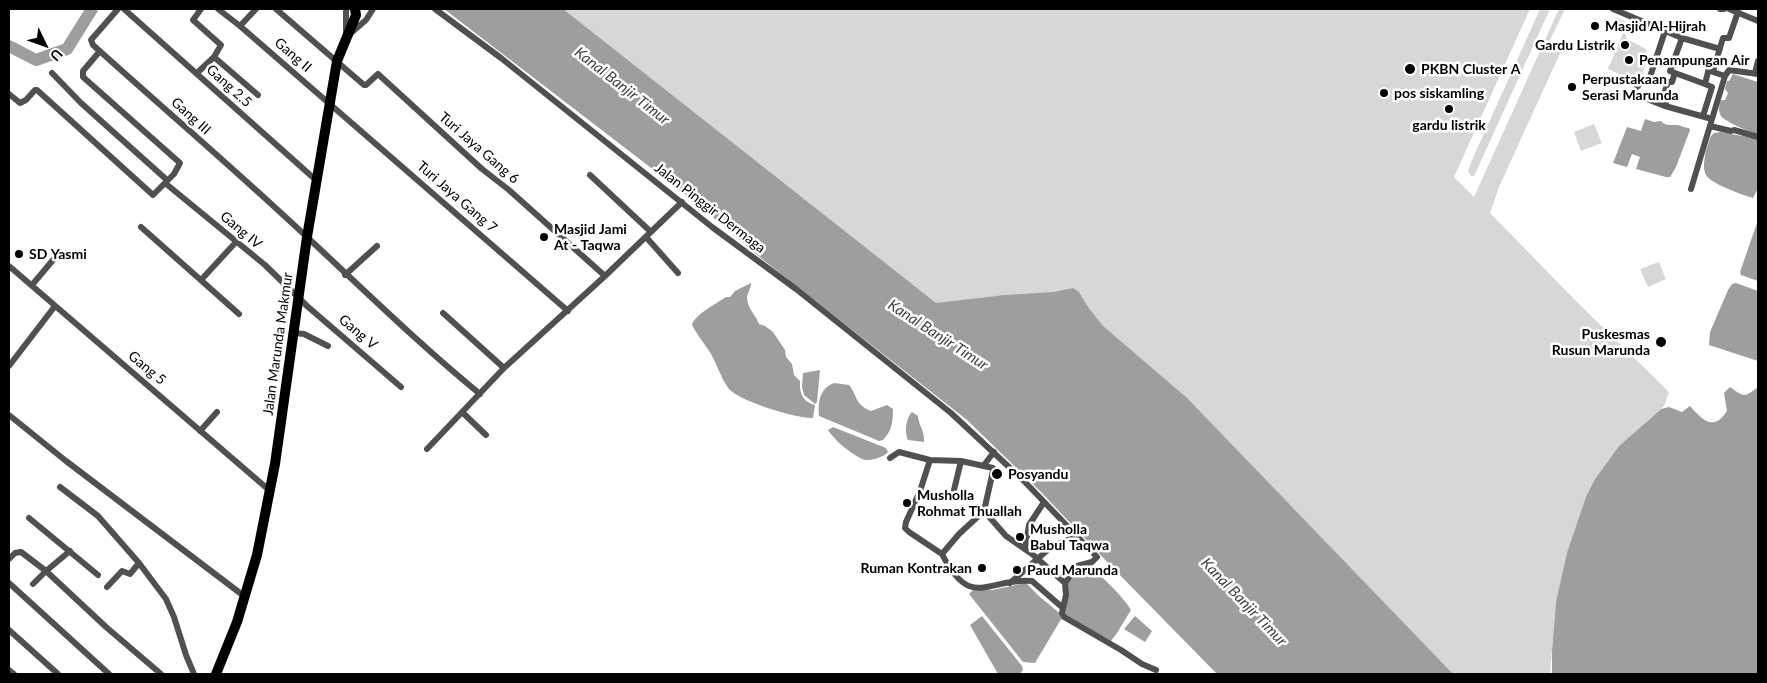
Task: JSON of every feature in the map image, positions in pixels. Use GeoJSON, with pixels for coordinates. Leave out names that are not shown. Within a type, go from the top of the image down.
{"type":"FeatureCollection","features":[{"type":"Feature","properties":{"kind":"main road","name":"Jalan Marunda Makmur"},"geometry":{"type":"LineString","coordinates":[[216,674],[237,622],[257,555],[288,382],[307,237],[337,61],[358,11]]}},
{"type":"Feature","properties":{"kind":"street"},"geometry":{"type":"LineString","coordinates":[[9,94],[20,103],[37,90],[151,196],[180,165],[179,162],[83,77],[83,71],[100,51],[90,41],[118,9]]}},
{"type":"Feature","properties":{"kind":"street","name":"Gang 2.5"},"geometry":{"type":"LineString","coordinates":[[124,9],[318,181]]}},
{"type":"Feature","properties":{"kind":"street"},"geometry":{"type":"LineString","coordinates":[[196,73],[214,56],[221,45],[193,20],[201,9]]}},
{"type":"Feature","properties":{"kind":"street","name":"Gang II"},"geometry":{"type":"LineString","coordinates":[[218,9],[330,103]]}},
{"type":"Feature","properties":{"kind":"street"},"geometry":{"type":"LineString","coordinates":[[240,26],[256,9]]}},
{"type":"Feature","properties":{"kind":"street"},"geometry":{"type":"LineString","coordinates":[[276,9],[337,61]]}},
{"type":"Feature","properties":{"kind":"street"},"geometry":{"type":"LineString","coordinates":[[346,9],[346,37]]}},
{"type":"Feature","properties":{"kind":"street"},"geometry":{"type":"LineString","coordinates":[[346,37],[366,20],[373,9]]}},
{"type":"Feature","properties":{"kind":"street","name":"Jalan Pinggir Dermaga"},"geometry":{"type":"LineString","coordinates":[[435,9],[501,58],[712,227],[803,294],[994,452],[1097,558],[1092,562],[1078,566],[1065,582]]}},
{"type":"Feature","properties":{"kind":"street"},"geometry":{"type":"LineString","coordinates":[[1614,9],[1682,38],[1720,48]]}},
{"type":"Feature","properties":{"kind":"street"},"geometry":{"type":"LineString","coordinates":[[1729,9],[1758,21]]}},
{"type":"Feature","properties":{"kind":"street"},"geometry":{"type":"LineString","coordinates":[[1725,76],[1713,72],[1723,38],[1729,38],[1738,12]]}},
{"type":"Feature","properties":{"kind":"street"},"geometry":{"type":"LineString","coordinates":[[1637,87],[1642,82],[1649,80],[1665,31]]}},
{"type":"Feature","properties":{"kind":"street"},"geometry":{"type":"LineString","coordinates":[[1682,38],[1670,71],[1712,87],[1703,116]]}},
{"type":"Feature","properties":{"kind":"street","name":"Gang III"},"geometry":{"type":"LineString","coordinates":[[100,51],[307,237],[345,275],[373,298],[437,359],[480,394]]}},
{"type":"Feature","properties":{"kind":"street"},"geometry":{"type":"LineString","coordinates":[[214,56],[258,94]]}},
{"type":"Feature","properties":{"kind":"street","name":"Turi Jaya Gang 6"},"geometry":{"type":"LineString","coordinates":[[337,61],[365,86],[378,74],[482,169],[510,190],[605,276]]}},
{"type":"Feature","properties":{"kind":"street"},"geometry":{"type":"LineString","coordinates":[[1691,189],[1725,76],[1729,70],[1756,73],[1758,61]]}},
{"type":"Feature","properties":{"kind":"street"},"geometry":{"type":"LineString","coordinates":[[1705,84],[1710,68],[1714,68]]}},
{"type":"Feature","properties":{"kind":"street","name":"Gang IV"},"geometry":{"type":"LineString","coordinates":[[52,73],[81,103],[166,182],[265,266],[298,298]]}},
{"type":"Feature","properties":{"kind":"street"},"geometry":{"type":"LineString","coordinates":[[1665,106],[1669,92],[1665,91],[1668,82],[1672,83],[1675,73]]}},
{"type":"Feature","properties":{"kind":"street"},"geometry":{"type":"LineString","coordinates":[[1634,94],[1665,106],[1712,118]]}},
{"type":"Feature","properties":{"kind":"street","name":"Turi Jaya Gang 7"},"geometry":{"type":"LineString","coordinates":[[330,103],[568,311]]}},
{"type":"Feature","properties":{"kind":"street"},"geometry":{"type":"LineString","coordinates":[[1710,126],[1758,137]]}},
{"type":"Feature","properties":{"kind":"street"},"geometry":{"type":"LineString","coordinates":[[590,175],[649,235],[678,274]]}},
{"type":"Feature","properties":{"kind":"street"},"geometry":{"type":"LineString","coordinates":[[427,449],[504,368],[568,311],[682,202]]}},
{"type":"Feature","properties":{"kind":"street"},"geometry":{"type":"LineString","coordinates":[[141,227],[239,314]]}},
{"type":"Feature","properties":{"kind":"street"},"geometry":{"type":"LineString","coordinates":[[202,280],[236,242]]}},
{"type":"Feature","properties":{"kind":"street"},"geometry":{"type":"LineString","coordinates":[[345,275],[377,246]]}},
{"type":"Feature","properties":{"kind":"street"},"geometry":{"type":"LineString","coordinates":[[32,285],[53,260]]}},
{"type":"Feature","properties":{"kind":"street","name":"Gang 5"},"geometry":{"type":"LineString","coordinates":[[9,266],[269,490]]}},
{"type":"Feature","properties":{"kind":"street","name":"Gang V"},"geometry":{"type":"LineString","coordinates":[[298,298],[401,387]]}},
{"type":"Feature","properties":{"kind":"street"},"geometry":{"type":"LineString","coordinates":[[9,366],[55,306]]}},
{"type":"Feature","properties":{"kind":"street"},"geometry":{"type":"LineString","coordinates":[[442,313],[504,368]]}},
{"type":"Feature","properties":{"kind":"street"},"geometry":{"type":"LineString","coordinates":[[294,333],[304,334],[328,346]]}},
{"type":"Feature","properties":{"kind":"street"},"geometry":{"type":"LineString","coordinates":[[200,431],[217,412]]}},
{"type":"Feature","properties":{"kind":"street"},"geometry":{"type":"LineString","coordinates":[[462,412],[486,435]]}},
{"type":"Feature","properties":{"kind":"street"},"geometry":{"type":"LineString","coordinates":[[9,415],[72,466],[244,596]]}},
{"type":"Feature","properties":{"kind":"street"},"geometry":{"type":"LineString","coordinates":[[890,458],[899,452],[930,460],[961,461],[992,467],[993,472],[984,511],[959,534],[942,554]]}},
{"type":"Feature","properties":{"kind":"street"},"geometry":{"type":"LineString","coordinates":[[984,465],[994,452]]}},
{"type":"Feature","properties":{"kind":"street"},"geometry":{"type":"LineString","coordinates":[[930,460],[905,528],[942,554],[953,574],[967,586],[985,588],[1032,581],[1063,608]]}},
{"type":"Feature","properties":{"kind":"street"},"geometry":{"type":"LineString","coordinates":[[954,490],[961,461]]}},
{"type":"Feature","properties":{"kind":"street"},"geometry":{"type":"LineString","coordinates":[[60,487],[98,516],[139,563],[166,599],[194,674]]}},
{"type":"Feature","properties":{"kind":"street"},"geometry":{"type":"LineString","coordinates":[[1025,549],[1029,525],[1044,502]]}},
{"type":"Feature","properties":{"kind":"street"},"geometry":{"type":"LineString","coordinates":[[984,511],[1006,536],[1037,558],[1065,582],[1066,594],[1062,613],[1064,618],[1142,664],[1156,670]]}},
{"type":"Feature","properties":{"kind":"street"},"geometry":{"type":"LineString","coordinates":[[29,518],[98,575]]}},
{"type":"Feature","properties":{"kind":"street"},"geometry":{"type":"LineString","coordinates":[[1010,583],[1053,545],[1076,536]]}},
{"type":"Feature","properties":{"kind":"street"},"geometry":{"type":"LineString","coordinates":[[33,584],[70,551]]}},
{"type":"Feature","properties":{"kind":"street"},"geometry":{"type":"LineString","coordinates":[[9,559],[14,553],[21,552],[71,593],[106,627],[161,674]]}},
{"type":"Feature","properties":{"kind":"street"},"geometry":{"type":"LineString","coordinates":[[107,587],[122,571],[130,574],[139,563]]}},
{"type":"Feature","properties":{"kind":"street"},"geometry":{"type":"LineString","coordinates":[[9,583],[109,674]]}},
{"type":"Feature","properties":{"kind":"street"},"geometry":{"type":"LineString","coordinates":[[9,630],[58,674]]}},
{"type":"Feature","properties":{"kind":"street"},"geometry":{"type":"LineString","coordinates":[[9,670],[14,674]]}},
{"type":"Feature","properties":{"kind":"shaded area"},"geometry":{"type":"Polygon","coordinates":[[[557,9],[1530,9],[1454,177],[1474,197],[1559,9],[1565,9],[1549,42],[1562,49],[1499,187],[1490,213],[1669,392],[1664,406],[1619,446],[1595,479],[1556,602],[1550,674],[1446,674],[937,309],[557,9]]]}},
{"type":"Feature","properties":{"kind":"shaded area"},"geometry":{"type":"Polygon","coordinates":[[[1540,9],[1550,9],[1476,172],[1474,176],[1471,176],[1468,171],[1472,160],[1540,9]]]}},
{"type":"Feature","properties":{"kind":"shaded area"},"geometry":{"type":"Polygon","coordinates":[[[1616,17],[1630,24],[1625,34],[1627,39],[1646,49],[1648,58],[1639,83],[1608,69],[1623,31],[1616,17]]]}},
{"type":"Feature","properties":{"kind":"shaded area"},"geometry":{"type":"Polygon","coordinates":[[[1594,124],[1602,143],[1581,151],[1574,132],[1594,124]]]}},
{"type":"Feature","properties":{"kind":"shaded area"},"geometry":{"type":"Polygon","coordinates":[[[1659,262],[1666,279],[1648,287],[1640,269],[1659,262]]]}},
{"type":"Feature","properties":{"kind":"water","name":"Kanal Banjir Timur"},"geometry":{"type":"Polygon","coordinates":[[[444,9],[563,9],[936,303],[1005,295],[1054,292],[1073,288],[1079,292],[1103,326],[1187,398],[1453,674],[1217,674],[1040,491],[967,420],[762,259],[689,197],[444,9]]]}},
{"type":"Feature","properties":{"kind":"water"},"geometry":{"type":"Polygon","coordinates":[[[1733,74],[1758,82],[1758,135],[1727,121],[1720,114],[1721,100],[1725,100],[1728,93],[1725,89],[1727,81],[1729,81],[1733,74]]]}},
{"type":"Feature","properties":{"kind":"water"},"geometry":{"type":"Polygon","coordinates":[[[1645,119],[1654,122],[1661,121],[1668,125],[1679,125],[1690,130],[1676,167],[1670,177],[1636,169],[1640,157],[1632,154],[1627,167],[1613,163],[1627,127],[1641,131],[1645,119]]]}},
{"type":"Feature","properties":{"kind":"water"},"geometry":{"type":"Polygon","coordinates":[[[1721,132],[1758,139],[1758,188],[1753,198],[1720,185],[1706,175],[1704,161],[1709,140],[1714,133],[1721,132]]]}},
{"type":"Feature","properties":{"kind":"water"},"geometry":{"type":"Polygon","coordinates":[[[1758,220],[1758,281],[1741,275],[1740,272],[1758,220]]]}},
{"type":"Feature","properties":{"kind":"water"},"geometry":{"type":"Polygon","coordinates":[[[751,283],[747,296],[748,305],[759,324],[773,332],[785,350],[786,357],[792,364],[794,375],[800,381],[800,389],[803,396],[807,402],[815,405],[813,418],[795,416],[756,404],[735,394],[726,385],[711,354],[692,325],[697,317],[706,310],[751,283]]]}},
{"type":"Feature","properties":{"kind":"water"},"geometry":{"type":"Polygon","coordinates":[[[1736,283],[1758,291],[1758,361],[1709,345],[1710,332],[1728,290],[1732,284],[1736,283]]]}},
{"type":"Feature","properties":{"kind":"water"},"geometry":{"type":"Polygon","coordinates":[[[820,370],[817,402],[815,404],[804,395],[802,387],[803,373],[820,370]]]}},
{"type":"Feature","properties":{"kind":"water"},"geometry":{"type":"Polygon","coordinates":[[[834,383],[849,385],[859,403],[871,411],[887,405],[893,409],[891,426],[883,440],[879,441],[819,416],[820,396],[825,389],[834,383]]]}},
{"type":"Feature","properties":{"kind":"water"},"geometry":{"type":"Polygon","coordinates":[[[1730,387],[1744,395],[1758,387],[1758,674],[1552,674],[1556,602],[1567,553],[1586,497],[1595,479],[1619,446],[1661,409],[1669,407],[1682,412],[1690,406],[1708,422],[1717,421],[1727,411],[1724,393],[1730,387]]]}},
{"type":"Feature","properties":{"kind":"water"},"geometry":{"type":"Polygon","coordinates":[[[912,412],[918,416],[924,435],[924,442],[908,440],[906,425],[912,412]]]}},
{"type":"Feature","properties":{"kind":"water"},"geometry":{"type":"Polygon","coordinates":[[[833,427],[886,448],[888,452],[876,458],[862,459],[835,438],[828,430],[833,427]]]}},
{"type":"Feature","properties":{"kind":"water"},"geometry":{"type":"Polygon","coordinates":[[[1085,566],[1096,572],[1110,585],[1131,610],[1111,641],[1065,617],[1067,584],[1078,567],[1085,566]]]}},
{"type":"Feature","properties":{"kind":"water"},"geometry":{"type":"Polygon","coordinates":[[[1026,583],[1063,616],[1035,663],[1023,662],[969,594],[973,590],[992,590],[1026,583]]]}},
{"type":"Feature","properties":{"kind":"water"},"geometry":{"type":"Polygon","coordinates":[[[982,616],[1022,666],[1023,670],[1020,674],[998,674],[970,625],[982,616]]]}},
{"type":"Feature","properties":{"kind":"water"},"geometry":{"type":"Polygon","coordinates":[[[1135,616],[1152,631],[1145,642],[1124,629],[1135,616]]]}},
{"type":"Feature","properties":{"kind":"waterway"},"geometry":{"type":"LineString","coordinates":[[9,46],[36,60],[67,49],[92,9]]}},
{"type":"Feature","properties":{"kind":"place","name":"Masjid Al-Hijrah"},"geometry":{"type":"Point","coordinates":[1595,26]}},
{"type":"Feature","properties":{"kind":"place","name":"Gardu Listrik"},"geometry":{"type":"Point","coordinates":[1625,45]}},
{"type":"Feature","properties":{"kind":"place","name":"Penampungan Air"},"geometry":{"type":"Point","coordinates":[1629,60]}},
{"type":"Feature","properties":{"kind":"place","name":"PKBN Cluster A"},"geometry":{"type":"Point","coordinates":[1410,69]}},
{"type":"Feature","properties":{"kind":"place","name":"Perpustakaan Serasi Marunda"},"geometry":{"type":"Point","coordinates":[1572,87]}},
{"type":"Feature","properties":{"kind":"place","name":"pos siskamling"},"geometry":{"type":"Point","coordinates":[1384,93]}},
{"type":"Feature","properties":{"kind":"place","name":"gardu listrik"},"geometry":{"type":"Point","coordinates":[1449,109]}},
{"type":"Feature","properties":{"kind":"place","name":"Masjid Jami At - Taqwa"},"geometry":{"type":"Point","coordinates":[544,237]}},
{"type":"Feature","properties":{"kind":"place","name":"SD Yasmi"},"geometry":{"type":"Point","coordinates":[19,254]}},
{"type":"Feature","properties":{"kind":"place","name":"Puskesmas Rusun Marunda"},"geometry":{"type":"Point","coordinates":[1661,342]}},
{"type":"Feature","properties":{"kind":"place","name":"Posyandu"},"geometry":{"type":"Point","coordinates":[997,474]}},
{"type":"Feature","properties":{"kind":"place","name":"Musholla Rohmat Thuallah"},"geometry":{"type":"Point","coordinates":[907,503]}},
{"type":"Feature","properties":{"kind":"place","name":"Musholla Babul Taqwa"},"geometry":{"type":"Point","coordinates":[1020,537]}},
{"type":"Feature","properties":{"kind":"place","name":"Ruman Kontrakan"},"geometry":{"type":"Point","coordinates":[982,568]}},
{"type":"Feature","properties":{"kind":"place","name":"Paud Marunda"},"geometry":{"type":"Point","coordinates":[1017,570]}}]}
